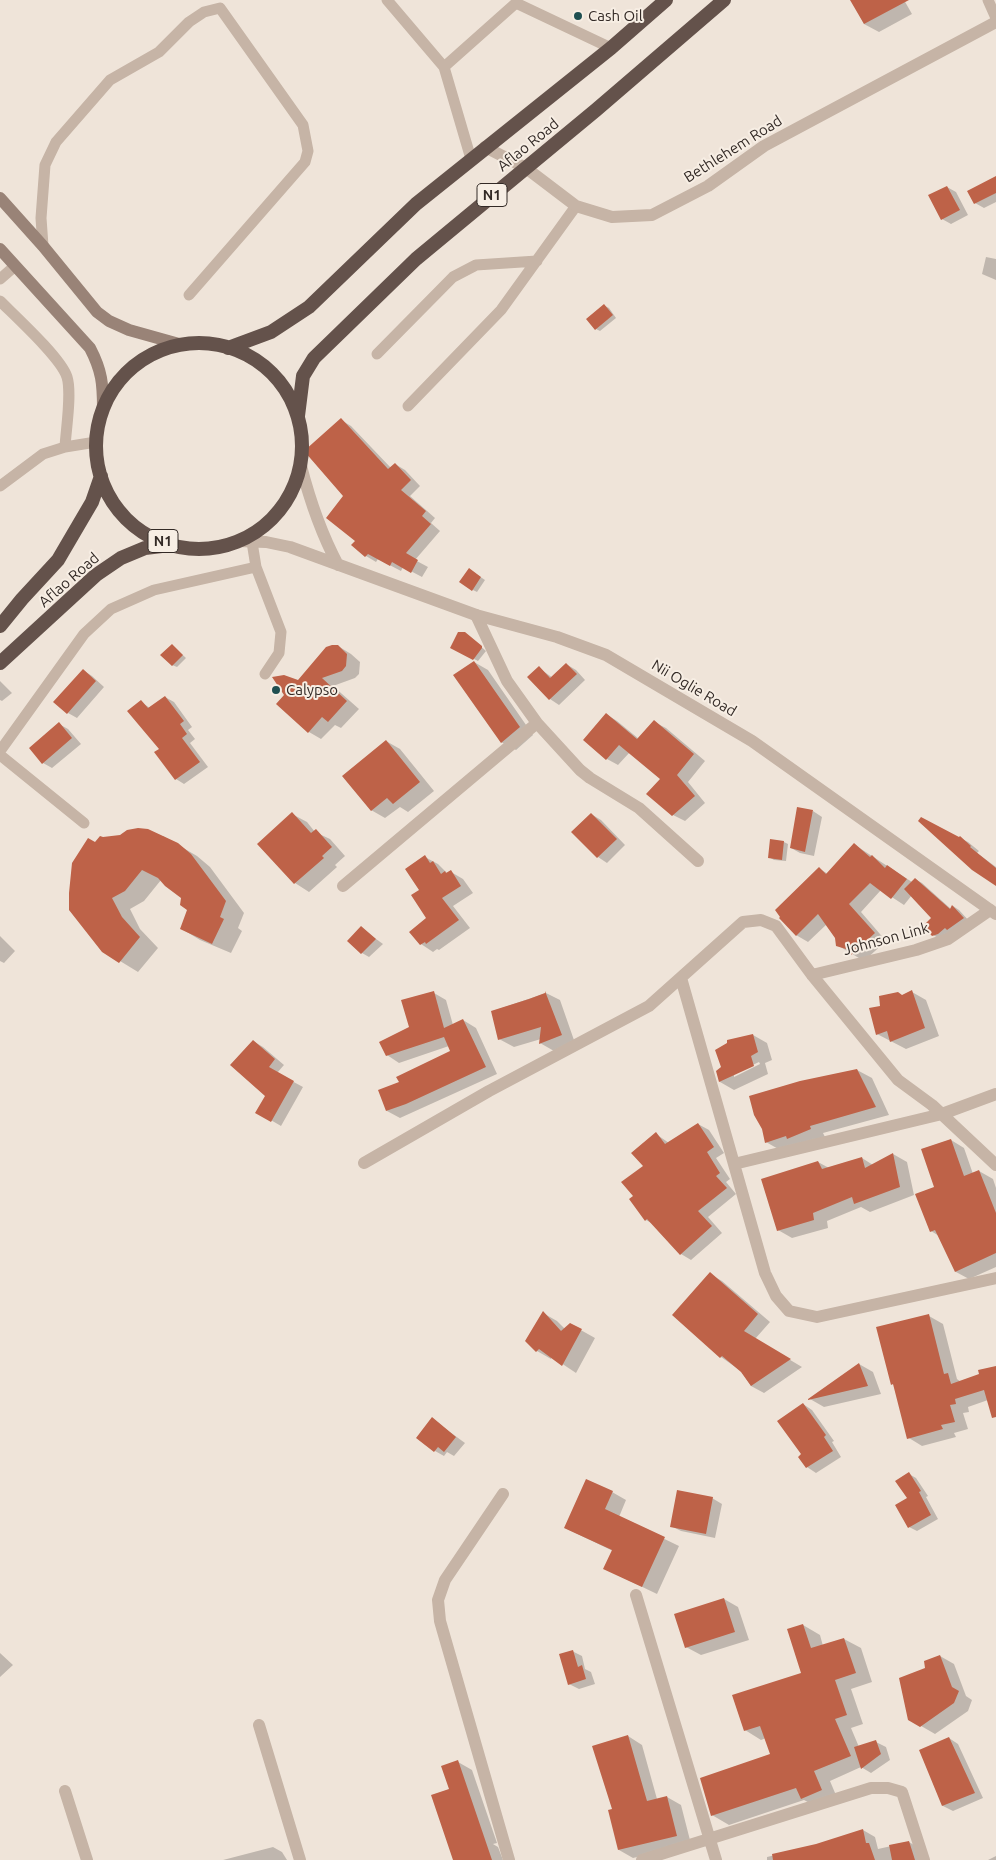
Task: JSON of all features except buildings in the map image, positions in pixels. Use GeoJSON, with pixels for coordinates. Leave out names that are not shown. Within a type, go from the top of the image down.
{"type":"FeatureCollection","features":[{"type":"Feature","properties":{"kind":"highway","name":"Aflao Road"},"geometry":{"type":"LineString","coordinates":[[228,348],[271,332],[309,307],[416,204],[611,48],[666,0]]}},
{"type":"Feature","properties":{"kind":"highway","name":"Aflao Road"},"geometry":{"type":"LineString","coordinates":[[298,416],[303,376],[314,358],[416,259],[604,104],[724,0]]}},
{"type":"Feature","properties":{"kind":"highway","name":"N1"},"geometry":{"type":"LineString","coordinates":[[180,344],[212,344],[228,348],[259,362],[272,373],[292,400],[298,416],[303,450],[301,466],[289,498],[267,524],[253,534],[238,541],[204,548],[187,548],[171,544],[140,530],[116,506],[107,492],[97,459],[98,425],[103,409],[111,394],[132,368],[146,358],[180,344]]}},
{"type":"Feature","properties":{"kind":"highway","name":"Aflao Road"},"geometry":{"type":"LineString","coordinates":[[0,626],[58,560],[92,502],[101,476]]}},
{"type":"Feature","properties":{"kind":"highway","name":"Aflao Road"},"geometry":{"type":"LineString","coordinates":[[0,663],[96,575],[121,558],[145,548],[171,544]]}},
{"type":"Feature","properties":{"kind":"main road"},"geometry":{"type":"LineString","coordinates":[[0,198],[43,246],[97,312],[109,321],[129,330],[180,344]]}},
{"type":"Feature","properties":{"kind":"main road"},"geometry":{"type":"LineString","coordinates":[[0,249],[90,348],[99,364],[102,375],[103,409]]}},
{"type":"Feature","properties":{"kind":"street","name":"Bethlehem Road"},"geometry":{"type":"LineString","coordinates":[[485,147],[526,168],[576,206],[612,217],[652,216],[708,186],[764,146],[996,22]]}},
{"type":"Feature","properties":{"kind":"street"},"geometry":{"type":"LineString","coordinates":[[301,466],[314,512],[325,541],[338,565]]}},
{"type":"Feature","properties":{"kind":"street","name":"Nii Oglie Road"},"geometry":{"type":"LineString","coordinates":[[238,541],[266,542],[290,547],[476,615],[557,636],[606,655],[752,741],[993,912]]}},
{"type":"Feature","properties":{"kind":"street"},"geometry":{"type":"LineString","coordinates":[[476,615],[507,681],[537,723],[580,770],[639,808],[698,861]]}},
{"type":"Feature","properties":{"kind":"street"},"geometry":{"type":"LineString","coordinates":[[343,886],[537,723]]}},
{"type":"Feature","properties":{"kind":"street","name":"Johnson Link"},"geometry":{"type":"LineString","coordinates":[[812,975],[916,950],[948,939],[993,912]]}},
{"type":"Feature","properties":{"kind":"street"},"geometry":{"type":"LineString","coordinates":[[364,1163],[489,1090],[649,1006],[743,922],[760,920],[776,926],[812,975],[898,1080],[942,1114],[996,1165]]}},
{"type":"Feature","properties":{"kind":"street"},"geometry":{"type":"LineString","coordinates":[[681,978],[765,1273],[776,1296],[789,1311],[817,1317],[996,1278]]}},
{"type":"Feature","properties":{"kind":"street"},"geometry":{"type":"LineString","coordinates":[[734,1164],[942,1114],[996,1094]]}},
{"type":"Feature","properties":{"kind":"street"},"geometry":{"type":"LineString","coordinates":[[504,1494],[445,1580],[438,1600],[440,1621],[509,1860]]}},
{"type":"Feature","properties":{"kind":"street"},"geometry":{"type":"LineString","coordinates":[[636,1595],[716,1860]]}},
{"type":"Feature","properties":{"kind":"street"},"geometry":{"type":"LineString","coordinates":[[259,1725],[300,1860]]}},
{"type":"Feature","properties":{"kind":"street"},"geometry":{"type":"LineString","coordinates":[[642,1860],[871,1788],[888,1788],[902,1792],[924,1860]]}},
{"type":"Feature","properties":{"kind":"street"},"geometry":{"type":"LineString","coordinates":[[65,1791],[87,1860]]}},
{"type":"Feature","properties":{"kind":"lane"},"geometry":{"type":"LineString","coordinates":[[387,0],[444,67],[471,159]]}},
{"type":"Feature","properties":{"kind":"lane"},"geometry":{"type":"LineString","coordinates":[[988,0],[996,18]]}},
{"type":"Feature","properties":{"kind":"lane"},"geometry":{"type":"LineString","coordinates":[[444,67],[514,2],[611,48]]}},
{"type":"Feature","properties":{"kind":"lane"},"geometry":{"type":"LineString","coordinates":[[43,246],[41,218],[45,165],[56,142],[110,80],[159,52],[189,22],[204,12],[220,8],[303,125],[308,151],[305,162],[189,295]]}},
{"type":"Feature","properties":{"kind":"lane"},"geometry":{"type":"LineString","coordinates":[[408,406],[501,310],[576,206]]}},
{"type":"Feature","properties":{"kind":"lane"},"geometry":{"type":"LineString","coordinates":[[376,354],[453,277],[476,266],[537,261]]}},
{"type":"Feature","properties":{"kind":"lane"},"geometry":{"type":"LineString","coordinates":[[0,279],[15,266]]}},
{"type":"Feature","properties":{"kind":"lane"},"geometry":{"type":"LineString","coordinates":[[0,301],[58,361],[67,376],[69,387],[65,447]]}},
{"type":"Feature","properties":{"kind":"lane"},"geometry":{"type":"LineString","coordinates":[[0,486],[43,454],[65,447],[96,442]]}},
{"type":"Feature","properties":{"kind":"lane"},"geometry":{"type":"LineString","coordinates":[[252,542],[256,567],[281,632],[279,653],[265,674]]}},
{"type":"Feature","properties":{"kind":"lane"},"geometry":{"type":"LineString","coordinates":[[84,823],[0,753],[84,634],[111,609],[154,590],[256,567]]}},
{"type":"Feature","properties":{"kind":"place","name":"Cash Oil"},"geometry":{"type":"Point","coordinates":[578,16]}},
{"type":"Feature","properties":{"kind":"place","name":"Calypso"},"geometry":{"type":"Point","coordinates":[276,690]}}]}
